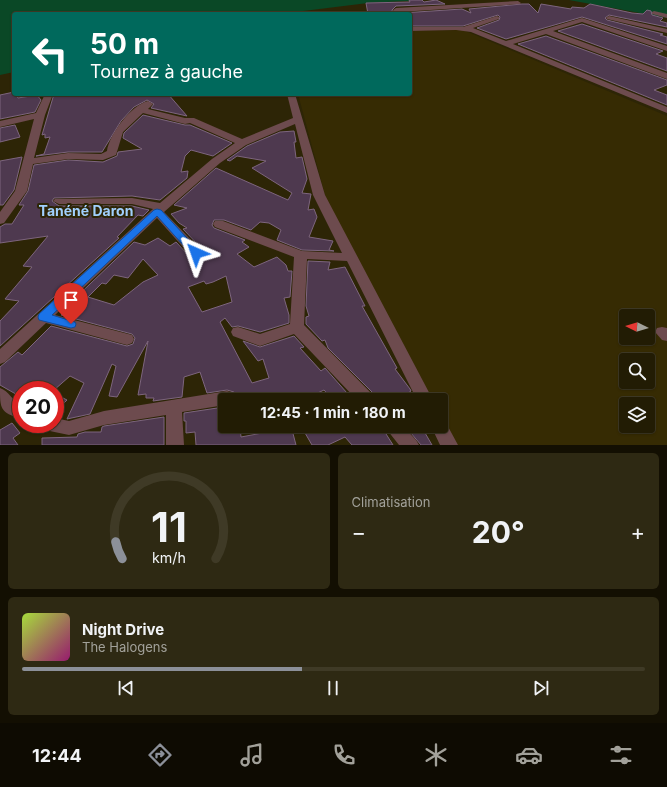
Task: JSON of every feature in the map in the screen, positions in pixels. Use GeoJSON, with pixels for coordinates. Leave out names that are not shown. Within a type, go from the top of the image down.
{"type":"FeatureCollection","features":[{"type":"Feature","properties":{"kind":"street"},"geometry":{"type":"LineString","coordinates":[[397,12],[396,10],[518,4]]}},
{"type":"Feature","properties":{"kind":"street"},"geometry":{"type":"LineString","coordinates":[[654,13],[667,16]]}},
{"type":"Feature","properties":{"kind":"street"},"geometry":{"type":"LineString","coordinates":[[412,29],[466,28],[497,18]]}},
{"type":"Feature","properties":{"kind":"street"},"geometry":{"type":"LineString","coordinates":[[609,18],[667,31]]}},
{"type":"Feature","properties":{"kind":"street"},"geometry":{"type":"LineString","coordinates":[[505,44],[582,20],[667,49]]}},
{"type":"Feature","properties":{"kind":"street"},"geometry":{"type":"LineString","coordinates":[[466,28],[667,110]]}},
{"type":"Feature","properties":{"kind":"street"},"geometry":{"type":"LineString","coordinates":[[545,31],[667,76]]}},
{"type":"Feature","properties":{"kind":"street"},"geometry":{"type":"LineString","coordinates":[[0,220],[21,191],[40,115],[48,96]]}},
{"type":"Feature","properties":{"kind":"street"},"geometry":{"type":"LineString","coordinates":[[291,96],[319,195],[421,393]]}},
{"type":"Feature","properties":{"kind":"street"},"geometry":{"type":"LineString","coordinates":[[28,162],[68,156],[104,157],[112,153],[112,142],[122,126],[145,107],[185,122],[191,120],[242,143]]}},
{"type":"Feature","properties":{"kind":"street"},"geometry":{"type":"LineString","coordinates":[[0,124],[40,115]]}},
{"type":"Feature","properties":{"kind":"street"},"geometry":{"type":"LineString","coordinates":[[0,358],[160,209],[216,161],[242,143],[297,120]]}},
{"type":"Feature","properties":{"kind":"street"},"geometry":{"type":"LineString","coordinates":[[59,201],[132,201],[160,209],[196,253]]}},
{"type":"Feature","properties":{"kind":"street"},"geometry":{"type":"LineString","coordinates":[[219,224],[301,255],[351,256]]}},
{"type":"Feature","properties":{"kind":"street"},"geometry":{"type":"LineString","coordinates":[[301,255],[297,328],[360,393]]}},
{"type":"Feature","properties":{"kind":"street"},"geometry":{"type":"LineString","coordinates":[[43,317],[127,339]]}},
{"type":"Feature","properties":{"kind":"street"},"geometry":{"type":"LineString","coordinates":[[238,332],[260,340],[297,328]]}},
{"type":"Feature","properties":{"kind":"street"},"geometry":{"type":"LineString","coordinates":[[0,395],[12,408]]}},
{"type":"Feature","properties":{"kind":"street"},"geometry":{"type":"LineString","coordinates":[[64,427],[69,428],[104,418],[218,400]]}},
{"type":"Feature","properties":{"kind":"street"},"geometry":{"type":"LineString","coordinates":[[174,407],[175,445]]}},
{"type":"Feature","properties":{"kind":"street"},"geometry":{"type":"LineString","coordinates":[[399,433],[410,445]]}},
{"type":"Feature","properties":{"kind":"street"},"geometry":{"type":"LineString","coordinates":[[443,433],[449,445]]}},
{"type":"Feature","properties":{"kind":"shaded area"},"geometry":{"type":"Polygon","coordinates":[[[463,30],[667,116],[667,445],[456,445],[448,430],[448,393],[428,393],[329,210],[299,96],[412,96],[412,31],[463,30]]]}},
{"type":"Feature","properties":{"kind":"green space"},"geometry":{"type":"Polygon","coordinates":[[[0,0],[424,0],[368,3],[295,12],[12,12],[12,72],[0,75],[0,0]]]}},
{"type":"Feature","properties":{"kind":"green space"},"geometry":{"type":"Polygon","coordinates":[[[569,0],[667,0],[667,18],[569,0]]]}},
{"type":"Feature","properties":{"kind":"building"},"geometry":{"type":"Polygon","coordinates":[[[409,0],[422,0],[424,2],[436,0],[445,4],[396,6],[392,10],[392,12],[368,12],[366,3],[410,2],[409,0]]]}},
{"type":"Feature","properties":{"kind":"building"},"geometry":{"type":"Polygon","coordinates":[[[529,4],[538,13],[541,4],[571,9],[572,7],[584,8],[590,4],[632,13],[643,14],[647,10],[651,11],[652,15],[663,18],[660,21],[667,23],[667,27],[609,15],[605,18],[607,20],[663,34],[660,35],[667,37],[667,44],[582,17],[506,39],[477,28],[499,20],[500,17],[498,15],[463,26],[412,26],[412,12],[462,9],[471,13],[469,9],[529,4]]]}},
{"type":"Feature","properties":{"kind":"building"},"geometry":{"type":"Polygon","coordinates":[[[582,24],[663,51],[656,54],[667,58],[667,71],[558,31],[582,24]]]}},
{"type":"Feature","properties":{"kind":"building"},"geometry":{"type":"Polygon","coordinates":[[[546,36],[667,80],[667,85],[654,90],[667,95],[667,105],[518,44],[546,36]]]}},
{"type":"Feature","properties":{"kind":"building"},"geometry":{"type":"Polygon","coordinates":[[[12,92],[12,96],[17,96],[18,98],[38,96],[41,100],[35,112],[0,119],[0,95],[12,92]]]}},
{"type":"Feature","properties":{"kind":"building"},"geometry":{"type":"Polygon","coordinates":[[[53,96],[170,96],[187,116],[151,108],[154,104],[147,100],[134,107],[121,121],[102,152],[68,152],[36,156],[44,154],[50,137],[45,138],[45,134],[42,135],[53,96]]]}},
{"type":"Feature","properties":{"kind":"building"},"geometry":{"type":"Polygon","coordinates":[[[143,115],[190,125],[232,143],[213,156],[191,150],[185,156],[181,172],[188,171],[187,178],[160,200],[132,196],[54,198],[52,201],[59,206],[132,206],[149,210],[143,216],[138,215],[117,237],[119,238],[0,346],[0,321],[19,301],[5,299],[32,267],[23,266],[48,236],[0,243],[0,227],[5,224],[12,224],[24,205],[19,205],[28,191],[34,165],[68,160],[103,162],[117,156],[118,152],[142,149],[123,138],[124,133],[143,115]]]}},
{"type":"Feature","properties":{"kind":"building"},"geometry":{"type":"Polygon","coordinates":[[[15,125],[20,137],[0,142],[0,128],[15,125]]]}},
{"type":"Feature","properties":{"kind":"building"},"geometry":{"type":"Polygon","coordinates":[[[294,131],[296,158],[302,157],[307,179],[302,193],[311,194],[308,210],[314,209],[317,217],[309,237],[333,241],[329,250],[334,251],[302,250],[277,240],[281,230],[269,223],[260,222],[251,230],[224,220],[214,220],[212,225],[214,228],[245,240],[242,242],[249,247],[237,254],[254,267],[277,257],[286,265],[288,271],[292,271],[290,297],[284,298],[289,315],[289,323],[260,332],[238,326],[232,327],[225,318],[220,322],[252,383],[269,378],[263,359],[258,361],[243,341],[260,347],[294,336],[304,347],[300,348],[321,371],[325,368],[347,393],[327,393],[324,390],[318,393],[234,393],[227,390],[207,393],[200,372],[184,377],[182,397],[153,401],[154,398],[146,398],[146,394],[138,395],[148,341],[117,397],[109,396],[116,366],[112,364],[90,414],[67,419],[84,383],[70,376],[64,381],[12,381],[12,392],[0,385],[0,367],[18,352],[22,355],[51,326],[127,346],[133,344],[135,338],[132,334],[61,315],[72,305],[69,304],[134,242],[145,245],[158,238],[170,246],[176,242],[190,257],[202,257],[202,249],[183,229],[187,228],[179,223],[171,214],[187,208],[174,205],[216,168],[288,200],[292,193],[252,168],[266,161],[237,156],[230,161],[227,160],[247,146],[280,132],[294,131]],[[143,259],[128,278],[114,275],[106,284],[102,283],[88,297],[114,305],[143,282],[158,275],[143,259]],[[226,276],[213,282],[206,284],[204,281],[188,287],[202,312],[232,302],[226,276]]]}},
{"type":"Feature","properties":{"kind":"building"},"geometry":{"type":"Polygon","coordinates":[[[22,157],[14,190],[3,205],[0,205],[0,161],[22,157]]]}},
{"type":"Feature","properties":{"kind":"building"},"geometry":{"type":"Polygon","coordinates":[[[308,261],[330,262],[328,270],[345,267],[365,306],[362,306],[397,368],[395,369],[411,391],[408,393],[373,393],[328,348],[325,340],[322,341],[306,324],[306,317],[309,316],[306,306],[308,261]]]}},
{"type":"Feature","properties":{"kind":"building"},"geometry":{"type":"Polygon","coordinates":[[[218,408],[218,433],[241,433],[241,437],[262,433],[293,433],[296,445],[196,445],[195,432],[186,433],[184,413],[218,408]]]}},
{"type":"Feature","properties":{"kind":"building"},"geometry":{"type":"Polygon","coordinates":[[[164,417],[164,445],[42,445],[42,438],[77,437],[78,434],[85,432],[101,432],[102,427],[104,426],[164,417]]]}},
{"type":"Feature","properties":{"kind":"building"},"geometry":{"type":"Polygon","coordinates":[[[12,423],[12,433],[20,433],[13,438],[18,445],[0,445],[0,430],[12,423]]]}},
{"type":"Feature","properties":{"kind":"building"},"geometry":{"type":"Polygon","coordinates":[[[305,433],[385,433],[393,445],[352,445],[345,437],[328,445],[312,445],[305,433]]]}},
{"type":"Feature","properties":{"kind":"building"},"geometry":{"type":"Polygon","coordinates":[[[411,433],[425,433],[432,445],[421,445],[411,433]]]}},
{"type":"Feature","properties":{"kind":"district","name":"Tanéné Daron"},"geometry":{"type":"Point","coordinates":[86,211]}},
{"type":"Feature","properties":{"kind":"route"},"geometry":{"type":"LineString","coordinates":[[71,324],[43,317],[157,211],[196,253]]}}]}
